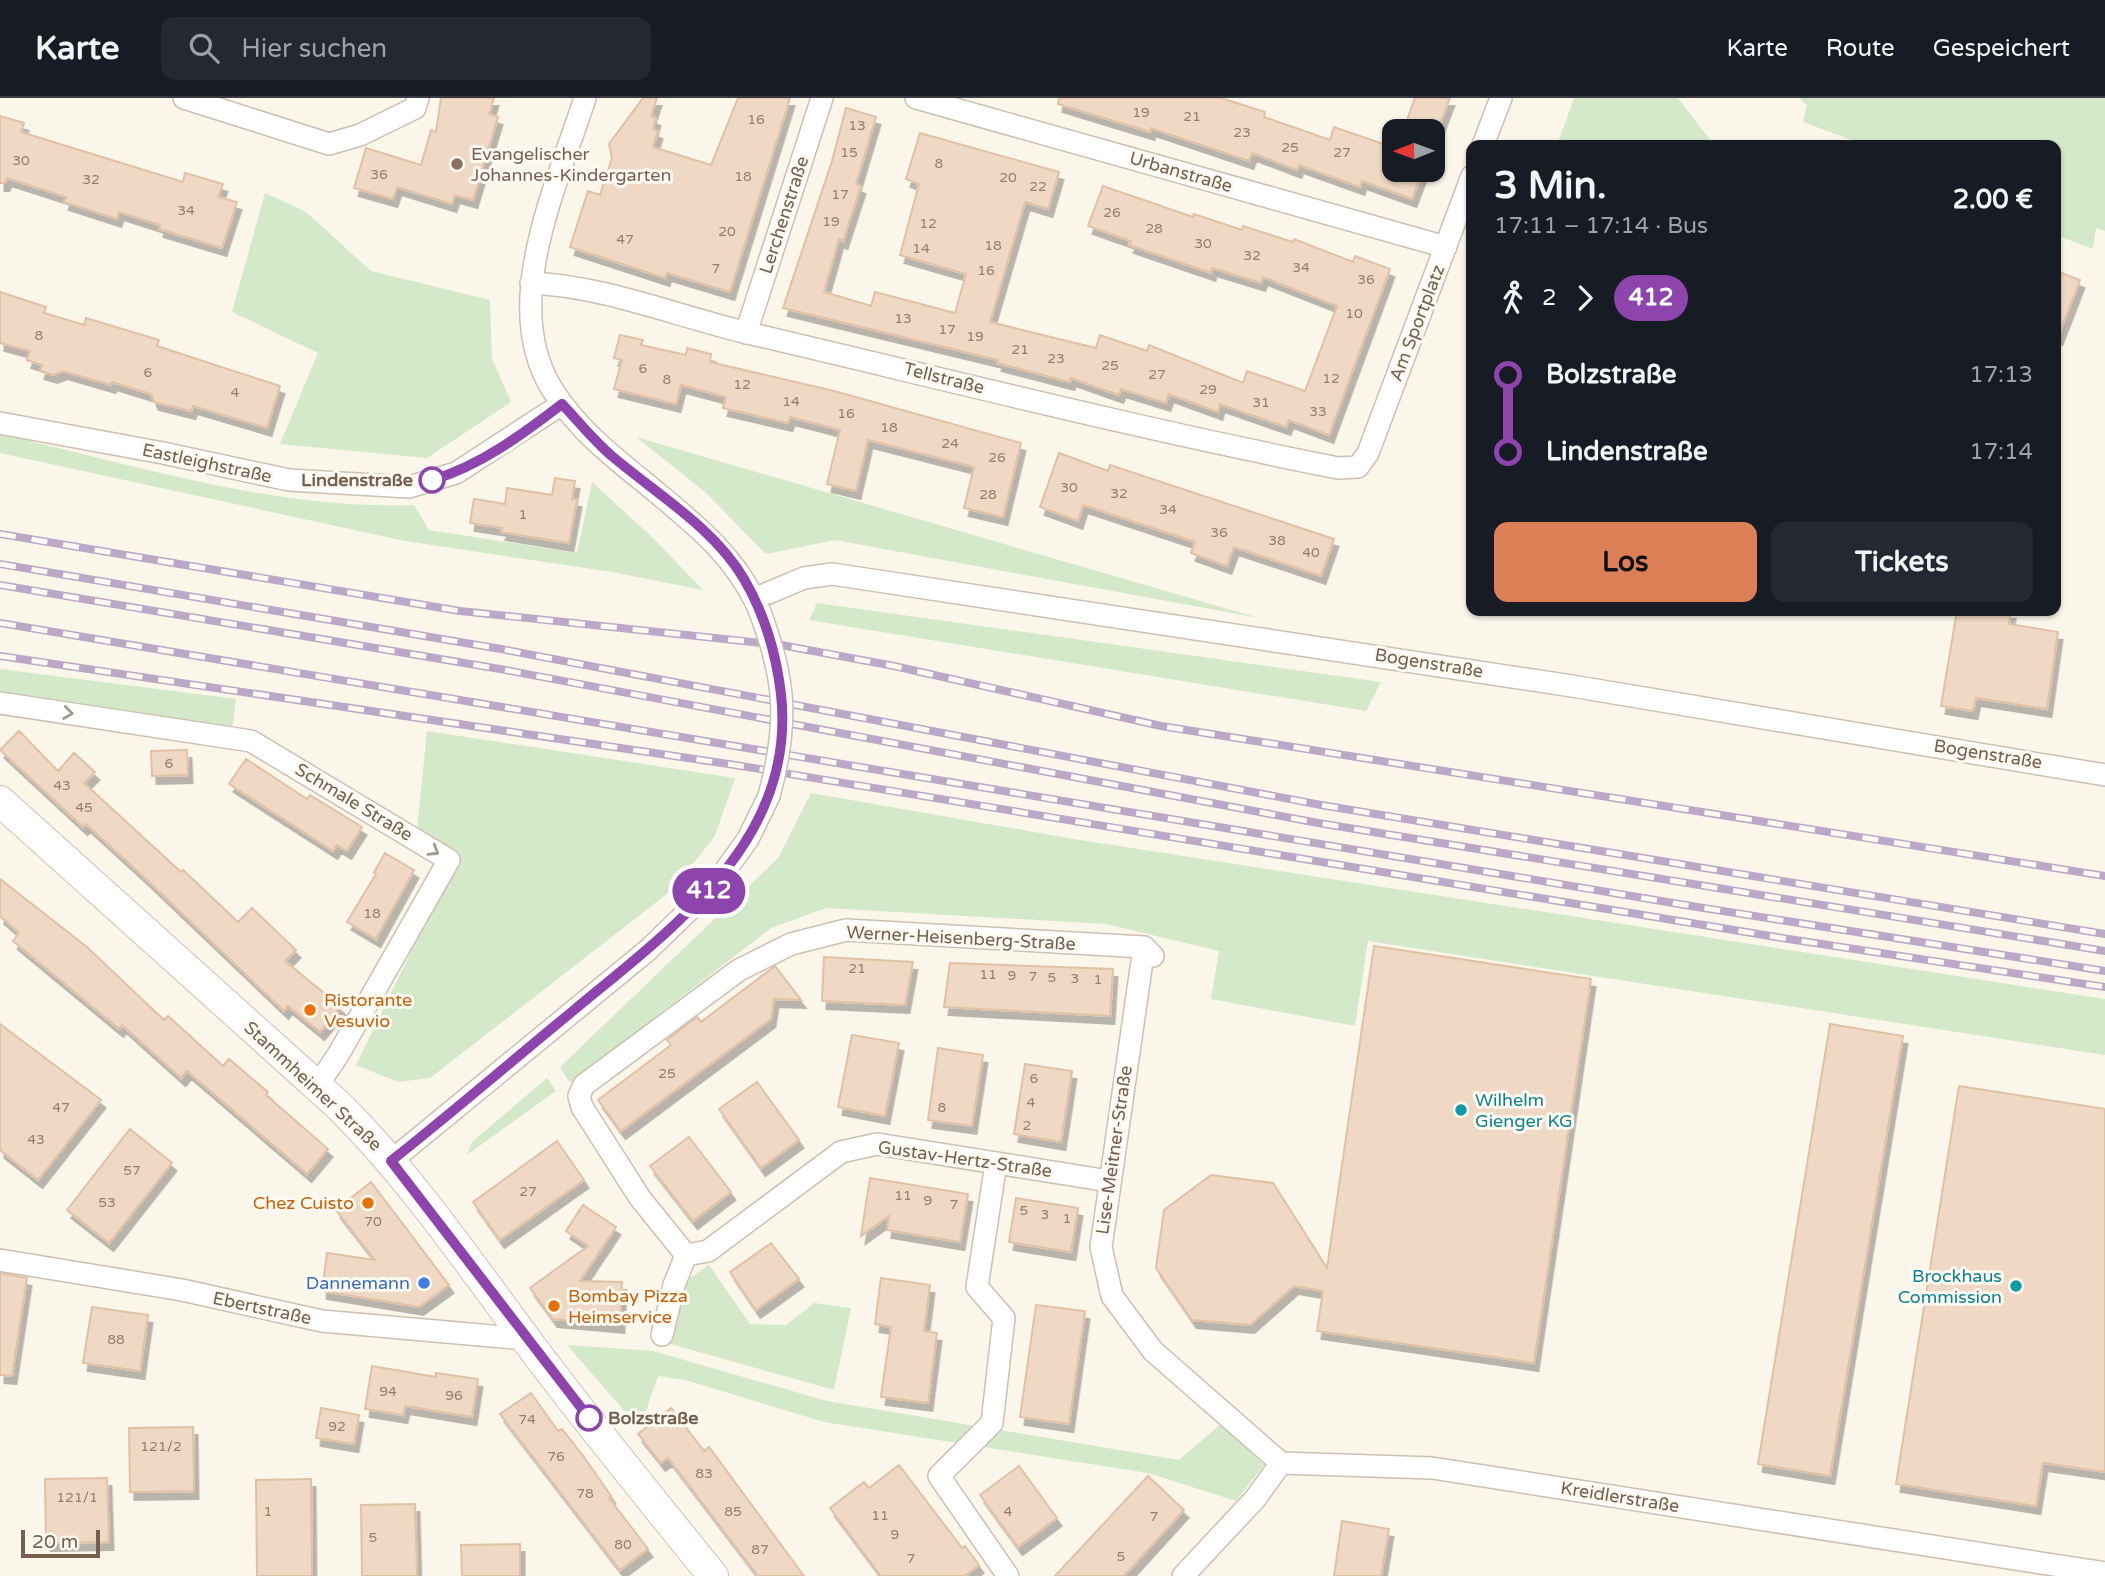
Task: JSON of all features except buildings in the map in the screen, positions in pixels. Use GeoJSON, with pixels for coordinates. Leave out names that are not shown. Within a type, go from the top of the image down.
{"type":"FeatureCollection","features":[{"type":"Feature","properties":{"kind":"main road","name":"Stammheimer Straße"},"geometry":{"type":"LineString","coordinates":[[0,801],[317,1086],[391,1161],[526,1339],[713,1576]]}},
{"type":"Feature","properties":{"kind":"street"},"geometry":{"type":"LineString","coordinates":[[184,98],[329,144],[360,135],[415,108],[418,98]]}},
{"type":"Feature","properties":{"kind":"street"},"geometry":{"type":"LineString","coordinates":[[391,1161],[649,950],[714,886],[748,839],[769,796],[780,753],[783,712],[776,655],[756,603],[725,553],[610,455],[562,404],[541,367],[535,345],[531,283],[534,261],[585,98]]}},
{"type":"Feature","properties":{"kind":"street","name":"Lerchenstraße"},"geometry":{"type":"LineString","coordinates":[[746,333],[822,98]]}},
{"type":"Feature","properties":{"kind":"street","name":"Urbanstraße"},"geometry":{"type":"LineString","coordinates":[[916,98],[1446,247]]}},
{"type":"Feature","properties":{"kind":"street"},"geometry":{"type":"LineString","coordinates":[[1485,140],[1501,98]]}},
{"type":"Feature","properties":{"kind":"street","name":"Am Sportplatz"},"geometry":{"type":"LineString","coordinates":[[1358,467],[1368,453],[1466,192]]}},
{"type":"Feature","properties":{"kind":"street","name":"Tellstraße"},"geometry":{"type":"LineString","coordinates":[[531,283],[568,285],[746,333],[1193,439],[1338,468],[1358,467]]}},
{"type":"Feature","properties":{"kind":"street","name":"Eastleighstraße"},"geometry":{"type":"LineString","coordinates":[[0,423],[163,453],[289,480],[409,487],[456,473],[562,404]]}},
{"type":"Feature","properties":{"kind":"street","name":"Bogenstraße"},"geometry":{"type":"LineString","coordinates":[[756,603],[804,578],[832,574],[1349,650],[2105,775]]}},
{"type":"Feature","properties":{"kind":"street","name":"Schmale Straße"},"geometry":{"type":"LineString","coordinates":[[0,704],[251,741],[449,860],[338,1055],[317,1086]]}},
{"type":"Feature","properties":{"kind":"street","name":"Werner-Heisenberg-Straße"},"geometry":{"type":"LineString","coordinates":[[686,1255],[640,1198],[582,1107],[579,1096],[584,1085],[739,970],[791,944],[846,930],[1148,951]]}},
{"type":"Feature","properties":{"kind":"street","name":"Lise-Meitner-Straße"},"geometry":{"type":"LineString","coordinates":[[1148,951],[1109,1181],[1101,1247],[1112,1296],[1153,1351],[1281,1463]]}},
{"type":"Feature","properties":{"kind":"street","name":"Gustav-Hertz-Straße"},"geometry":{"type":"LineString","coordinates":[[686,1255],[708,1251],[841,1152],[877,1144],[1109,1181]]}},
{"type":"Feature","properties":{"kind":"street"},"geometry":{"type":"LineString","coordinates":[[996,1163],[977,1287],[1004,1318],[992,1423],[939,1476],[1009,1576]]}},
{"type":"Feature","properties":{"kind":"street"},"geometry":{"type":"LineString","coordinates":[[662,1335],[674,1285],[686,1255]]}},
{"type":"Feature","properties":{"kind":"street","name":"Ebertstraße"},"geometry":{"type":"LineString","coordinates":[[0,1260],[182,1290],[322,1321],[526,1339]]}},
{"type":"Feature","properties":{"kind":"street"},"geometry":{"type":"LineString","coordinates":[[1183,1576],[1255,1499],[1281,1463]]}},
{"type":"Feature","properties":{"kind":"street","name":"Kreidlerstraße"},"geometry":{"type":"LineString","coordinates":[[1281,1463],[1432,1468],[2105,1573]]}},
{"type":"Feature","properties":{"kind":"green space"},"geometry":{"type":"Polygon","coordinates":[[[1574,98],[1678,98],[1710,140],[1559,140],[1574,98]]]}},
{"type":"Feature","properties":{"kind":"green space"},"geometry":{"type":"Polygon","coordinates":[[[1799,98],[2105,98],[2105,231],[2096,228],[2093,249],[2061,237],[2061,140],[1852,140],[1803,122],[1807,105],[1799,98]]]}},
{"type":"Feature","properties":{"kind":"green space"},"geometry":{"type":"Polygon","coordinates":[[[265,193],[306,212],[371,271],[490,300],[492,359],[511,402],[427,458],[280,444],[318,353],[232,312],[265,193]]]}},
{"type":"Feature","properties":{"kind":"green space"},"geometry":{"type":"Polygon","coordinates":[[[0,434],[258,493],[362,505],[414,505],[429,530],[577,553],[592,482],[654,539],[703,590],[612,572],[405,541],[0,453],[0,434]]]}},
{"type":"Feature","properties":{"kind":"green space"},"geometry":{"type":"Polygon","coordinates":[[[636,437],[1259,618],[835,540],[766,554],[705,492],[636,437]]]}},
{"type":"Feature","properties":{"kind":"green space"},"geometry":{"type":"Polygon","coordinates":[[[817,603],[1381,682],[1366,711],[809,620],[817,603]]]}},
{"type":"Feature","properties":{"kind":"green space"},"geometry":{"type":"Polygon","coordinates":[[[0,669],[236,699],[232,731],[0,697],[0,669]]]}},
{"type":"Feature","properties":{"kind":"green space"},"geometry":{"type":"Polygon","coordinates":[[[427,731],[735,778],[715,836],[672,890],[430,1078],[398,1082],[356,1065],[454,863],[417,829],[427,731]]]}},
{"type":"Feature","properties":{"kind":"green space"},"geometry":{"type":"Polygon","coordinates":[[[811,793],[1074,839],[2105,999],[2105,1055],[1368,941],[1355,1026],[1211,999],[1219,951],[1106,924],[826,908],[771,928],[570,1083],[560,1067],[778,858],[811,793]]]}},
{"type":"Feature","properties":{"kind":"green space"},"geometry":{"type":"Polygon","coordinates":[[[547,1078],[556,1091],[467,1155],[472,1142],[547,1078]]]}},
{"type":"Feature","properties":{"kind":"green space"},"geometry":{"type":"Polygon","coordinates":[[[709,1265],[750,1324],[786,1325],[814,1303],[851,1308],[834,1390],[667,1343],[681,1284],[709,1265]]]}},
{"type":"Feature","properties":{"kind":"green space"},"geometry":{"type":"Polygon","coordinates":[[[567,1345],[653,1351],[827,1401],[1179,1460],[1221,1424],[1264,1465],[1236,1501],[1148,1473],[824,1422],[685,1380],[658,1376],[646,1411],[633,1421],[567,1345]]]}},
{"type":"Feature","properties":{"kind":"railway"},"geometry":{"type":"LineString","coordinates":[[0,534],[460,611],[781,645],[894,666],[1161,726],[2105,876]]}},
{"type":"Feature","properties":{"kind":"railway"},"geometry":{"type":"LineString","coordinates":[[0,564],[501,649],[1321,805],[2105,934]]}},
{"type":"Feature","properties":{"kind":"railway"},"geometry":{"type":"LineString","coordinates":[[0,585],[500,669],[1318,823],[2105,951]]}},
{"type":"Feature","properties":{"kind":"railway"},"geometry":{"type":"LineString","coordinates":[[0,623],[1691,906],[2105,971]]}},
{"type":"Feature","properties":{"kind":"railway"},"geometry":{"type":"LineString","coordinates":[[0,656],[735,765],[1782,938],[2105,987]]}},
{"type":"Feature","properties":{"kind":"bus line","name":"412"},"geometry":{"type":"LineString","coordinates":[[432,480],[456,473],[536,424],[562,404],[610,455],[725,553],[743,577],[754,599],[776,655],[783,712],[780,753],[769,796],[748,839],[714,886],[649,950],[391,1161],[589,1418]]}},
{"type":"Feature","properties":{"kind":"place","name":"Evangelischer Johannes-Kindergarten"},"geometry":{"type":"Point","coordinates":[457,164]}},
{"type":"Feature","properties":{"kind":"place","name":"Lindenstraße"},"geometry":{"type":"Point","coordinates":[432,480]}},
{"type":"Feature","properties":{"kind":"place","name":"Ristorante Vesuvio"},"geometry":{"type":"Point","coordinates":[310,1010]}},
{"type":"Feature","properties":{"kind":"place","name":"Wilhelm Gienger KG"},"geometry":{"type":"Point","coordinates":[1461,1110]}},
{"type":"Feature","properties":{"kind":"place","name":"Chez Cuisto"},"geometry":{"type":"Point","coordinates":[368,1203]}},
{"type":"Feature","properties":{"kind":"place","name":"Dannemann"},"geometry":{"type":"Point","coordinates":[424,1283]}},
{"type":"Feature","properties":{"kind":"place","name":"Brockhaus Commission"},"geometry":{"type":"Point","coordinates":[2016,1286]}},
{"type":"Feature","properties":{"kind":"place","name":"Bombay Pizza Heimservice"},"geometry":{"type":"Point","coordinates":[554,1306]}},
{"type":"Feature","properties":{"kind":"place","name":"Bolzstraße"},"geometry":{"type":"Point","coordinates":[589,1418]}}]}
